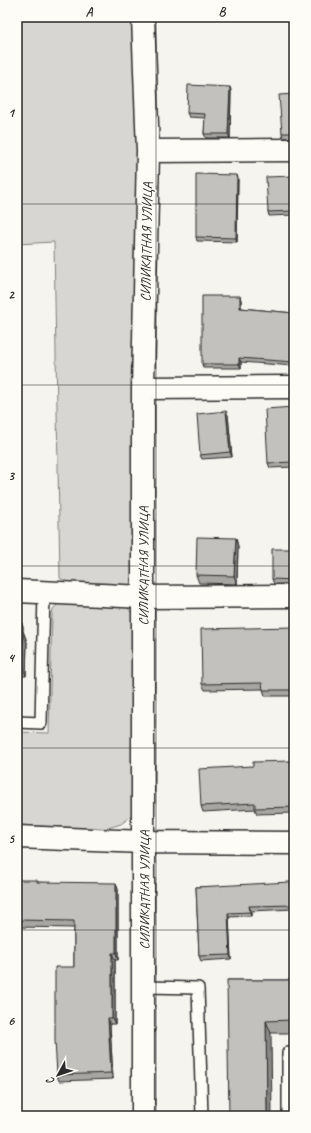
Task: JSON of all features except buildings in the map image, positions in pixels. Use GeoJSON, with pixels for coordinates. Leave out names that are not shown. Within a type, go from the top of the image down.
{"type":"FeatureCollection","features":[{"type":"Feature","properties":{"kind":"street","name":"СИЛИКАТНАЯ УЛИЦА"},"geometry":{"type":"LineString","coordinates":[[143,17],[148,151],[143,388],[143,1116]]}},
{"type":"Feature","properties":{"kind":"street"},"geometry":{"type":"LineString","coordinates":[[148,151],[294,150]]}},
{"type":"Feature","properties":{"kind":"street"},"geometry":{"type":"LineString","coordinates":[[143,388],[294,387]]}},
{"type":"Feature","properties":{"kind":"street"},"geometry":{"type":"LineString","coordinates":[[17,591],[144,597],[294,596]]}},
{"type":"Feature","properties":{"kind":"street"},"geometry":{"type":"LineString","coordinates":[[17,837],[144,842],[294,843]]}},
{"type":"Feature","properties":{"kind":"lane"},"geometry":{"type":"LineString","coordinates":[[17,722],[41,723],[44,593]]}},
{"type":"Feature","properties":{"kind":"lane"},"geometry":{"type":"LineString","coordinates":[[144,987],[198,988],[202,1116]]}},
{"type":"Feature","properties":{"kind":"lane"},"geometry":{"type":"LineString","coordinates":[[288,1116],[288,1053],[294,1053]]}},
{"type":"Feature","properties":{"kind":"shaded area"},"geometry":{"type":"Polygon","coordinates":[[[17,17],[134,17],[138,81],[137,575],[131,583],[125,587],[69,584],[60,578],[54,242],[17,244],[17,17]]]}},
{"type":"Feature","properties":{"kind":"shaded area"},"geometry":{"type":"Polygon","coordinates":[[[58,604],[127,607],[134,616],[135,809],[129,818],[121,824],[105,829],[17,825],[17,732],[49,733],[52,614],[53,609],[58,604]]]}}]}
